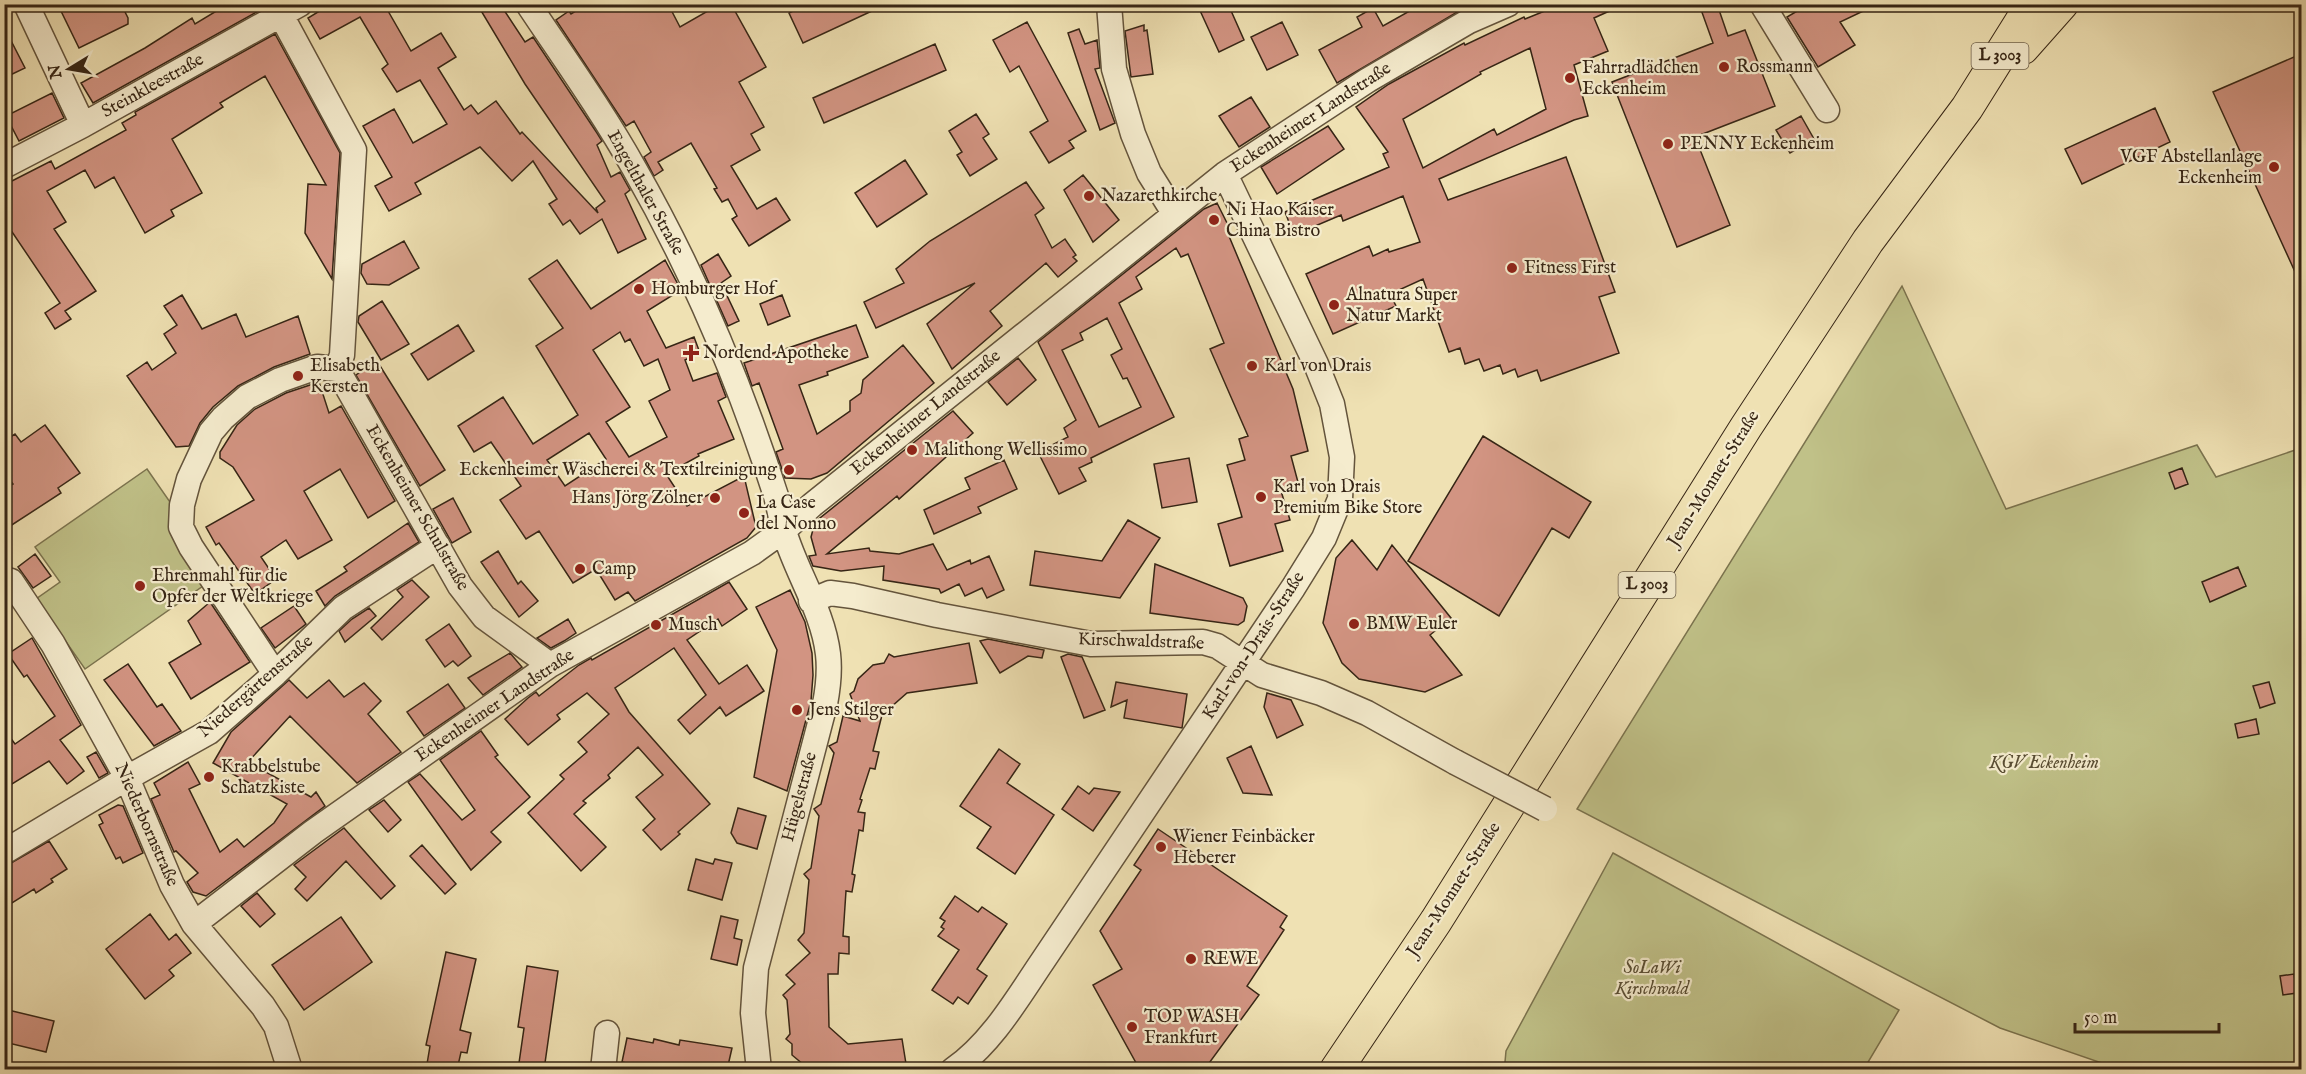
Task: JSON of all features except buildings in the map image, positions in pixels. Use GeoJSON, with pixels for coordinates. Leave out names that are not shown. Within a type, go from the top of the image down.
{"type":"FeatureCollection","features":[{"type":"Feature","properties":{"kind":"main road","name":"Jean-Monnet-Straße"},"geometry":{"type":"LineString","coordinates":[[1336,1070],[1436,921],[1746,427],[1868,241],[1967,108],[2032,4]]}},
{"type":"Feature","properties":{"kind":"main road","name":"Jean-Monnet-Straße"},"geometry":{"type":"LineString","coordinates":[[1967,108],[2062,4]]}},
{"type":"Feature","properties":{"kind":"street"},"geometry":{"type":"LineString","coordinates":[[26,4],[83,125]]}},
{"type":"Feature","properties":{"kind":"street","name":"Engelthaler Straße"},"geometry":{"type":"LineString","coordinates":[[528,4],[634,167],[688,271],[741,394],[776,497],[784,530]]}},
{"type":"Feature","properties":{"kind":"street"},"geometry":{"type":"LineString","coordinates":[[1109,4],[1114,69],[1133,134],[1149,173],[1174,213]]}},
{"type":"Feature","properties":{"kind":"street","name":"Eckenheimer Landstraße"},"geometry":{"type":"LineString","coordinates":[[194,924],[313,832],[550,665],[752,553],[784,530],[812,505],[1225,174],[1368,80],[1469,21],[1508,4]]}},
{"type":"Feature","properties":{"kind":"street"},"geometry":{"type":"LineString","coordinates":[[1762,4],[1827,110]]}},
{"type":"Feature","properties":{"kind":"street"},"geometry":{"type":"LineString","coordinates":[[275,674],[191,547],[181,527],[182,505],[189,479],[211,432],[223,418],[247,397],[280,380],[317,367],[337,369],[342,355],[354,150],[291,10]]}},
{"type":"Feature","properties":{"kind":"street","name":"Steinkleestraße"},"geometry":{"type":"LineString","coordinates":[[4,166],[291,10]]}},
{"type":"Feature","properties":{"kind":"street","name":"Karl-von-Drais-Straße"},"geometry":{"type":"LineString","coordinates":[[953,1070],[978,1048],[1004,1018],[1243,663],[1324,538],[1340,499],[1342,457],[1332,404],[1316,364],[1225,174]]}},
{"type":"Feature","properties":{"kind":"street","name":"Eckenheimer Schulstraße"},"geometry":{"type":"LineString","coordinates":[[337,369],[460,586],[484,617],[550,665]]}},
{"type":"Feature","properties":{"kind":"street","name":"Hügelstraße"},"geometry":{"type":"LineString","coordinates":[[759,1070],[753,1013],[756,968],[828,689],[828,654],[824,633],[784,530]]}},
{"type":"Feature","properties":{"kind":"street","name":"Niedergärtenstraße"},"geometry":{"type":"LineString","coordinates":[[4,852],[209,732],[275,674],[343,608],[438,546]]}},
{"type":"Feature","properties":{"kind":"street","name":"Niederbornstraße"},"geometry":{"type":"LineString","coordinates":[[7,578],[53,644],[127,778],[172,885],[194,924],[263,1006],[276,1026],[290,1070]]}},
{"type":"Feature","properties":{"kind":"street","name":"Kirschwaldstraße"},"geometry":{"type":"LineString","coordinates":[[811,601],[830,593],[854,596],[937,615],[1091,644],[1203,642],[1217,646],[1262,675],[1321,693],[1368,713],[1545,809]]}},
{"type":"Feature","properties":{"kind":"street"},"geometry":{"type":"LineString","coordinates":[[603,1070],[607,1033]]}},
{"type":"Feature","properties":{"kind":"green space","name":"KGV Eckenheim"},"geometry":{"type":"Polygon","coordinates":[[[1902,286],[2006,509],[2197,445],[2216,477],[2301,448],[2301,1069],[2119,1069],[2000,1028],[1577,809],[1902,286]]]}},
{"type":"Feature","properties":{"kind":"green space"},"geometry":{"type":"Polygon","coordinates":[[[147,469],[220,574],[85,669],[36,599],[60,582],[35,547],[147,469]]]}},
{"type":"Feature","properties":{"kind":"green space","name":"SoLaWi Kirschwald"},"geometry":{"type":"Polygon","coordinates":[[[1613,853],[1899,1010],[1864,1069],[1509,1069],[1505,1062],[1506,1051],[1613,853]]]}},
{"type":"Feature","properties":{"kind":"place","name":"Rossmann"},"geometry":{"type":"Point","coordinates":[1724,67]}},
{"type":"Feature","properties":{"kind":"place","name":"Fahrradlädchen Eckenheim"},"geometry":{"type":"Point","coordinates":[1570,78]}},
{"type":"Feature","properties":{"kind":"place","name":"PENNY Eckenheim"},"geometry":{"type":"Point","coordinates":[1668,144]}},
{"type":"Feature","properties":{"kind":"place","name":"VGF Abstellanlage Eckenheim"},"geometry":{"type":"Point","coordinates":[2274,167]}},
{"type":"Feature","properties":{"kind":"place","name":"Nazarethkirche"},"geometry":{"type":"Point","coordinates":[1089,196]}},
{"type":"Feature","properties":{"kind":"place","name":"Ni Hao Kaiser China Bistro"},"geometry":{"type":"Point","coordinates":[1214,220]}},
{"type":"Feature","properties":{"kind":"place","name":"Fitness First"},"geometry":{"type":"Point","coordinates":[1512,268]}},
{"type":"Feature","properties":{"kind":"place","name":"Homburger Hof"},"geometry":{"type":"Point","coordinates":[639,289]}},
{"type":"Feature","properties":{"kind":"place","name":"Alnatura Super Natur Markt"},"geometry":{"type":"Point","coordinates":[1334,305]}},
{"type":"Feature","properties":{"kind":"place","name":"Nordend Apotheke"},"geometry":{"type":"Point","coordinates":[691,353]}},
{"type":"Feature","properties":{"kind":"place","name":"Karl von Drais"},"geometry":{"type":"Point","coordinates":[1252,366]}},
{"type":"Feature","properties":{"kind":"place","name":"Elisabeth Kersten"},"geometry":{"type":"Point","coordinates":[298,376]}},
{"type":"Feature","properties":{"kind":"place","name":"Malithong Wellissimo"},"geometry":{"type":"Point","coordinates":[912,450]}},
{"type":"Feature","properties":{"kind":"place","name":"Eckenheimer Wäscherei & Textilreinigung"},"geometry":{"type":"Point","coordinates":[789,470]}},
{"type":"Feature","properties":{"kind":"place","name":"Karl von Drais Premium Bike Store"},"geometry":{"type":"Point","coordinates":[1261,497]}},
{"type":"Feature","properties":{"kind":"place","name":"Hans Jörg Zölner"},"geometry":{"type":"Point","coordinates":[715,498]}},
{"type":"Feature","properties":{"kind":"place","name":"La Case del Nonno"},"geometry":{"type":"Point","coordinates":[744,513]}},
{"type":"Feature","properties":{"kind":"place","name":"Camp"},"geometry":{"type":"Point","coordinates":[580,569]}},
{"type":"Feature","properties":{"kind":"place","name":"Ehrenmahl für die Opfer der Weltkriege"},"geometry":{"type":"Point","coordinates":[140,586]}},
{"type":"Feature","properties":{"kind":"place","name":"BMW Euler"},"geometry":{"type":"Point","coordinates":[1354,624]}},
{"type":"Feature","properties":{"kind":"place","name":"Musch"},"geometry":{"type":"Point","coordinates":[656,625]}},
{"type":"Feature","properties":{"kind":"place","name":"Jens Stilger"},"geometry":{"type":"Point","coordinates":[797,710]}},
{"type":"Feature","properties":{"kind":"place","name":"Krabbelstube Schatzkiste"},"geometry":{"type":"Point","coordinates":[209,777]}},
{"type":"Feature","properties":{"kind":"place","name":"Wiener Feinbäcker Heberer"},"geometry":{"type":"Point","coordinates":[1161,847]}},
{"type":"Feature","properties":{"kind":"place","name":"REWE"},"geometry":{"type":"Point","coordinates":[1191,959]}},
{"type":"Feature","properties":{"kind":"place","name":"TOP WASH Frankfurt"},"geometry":{"type":"Point","coordinates":[1132,1027]}}]}
